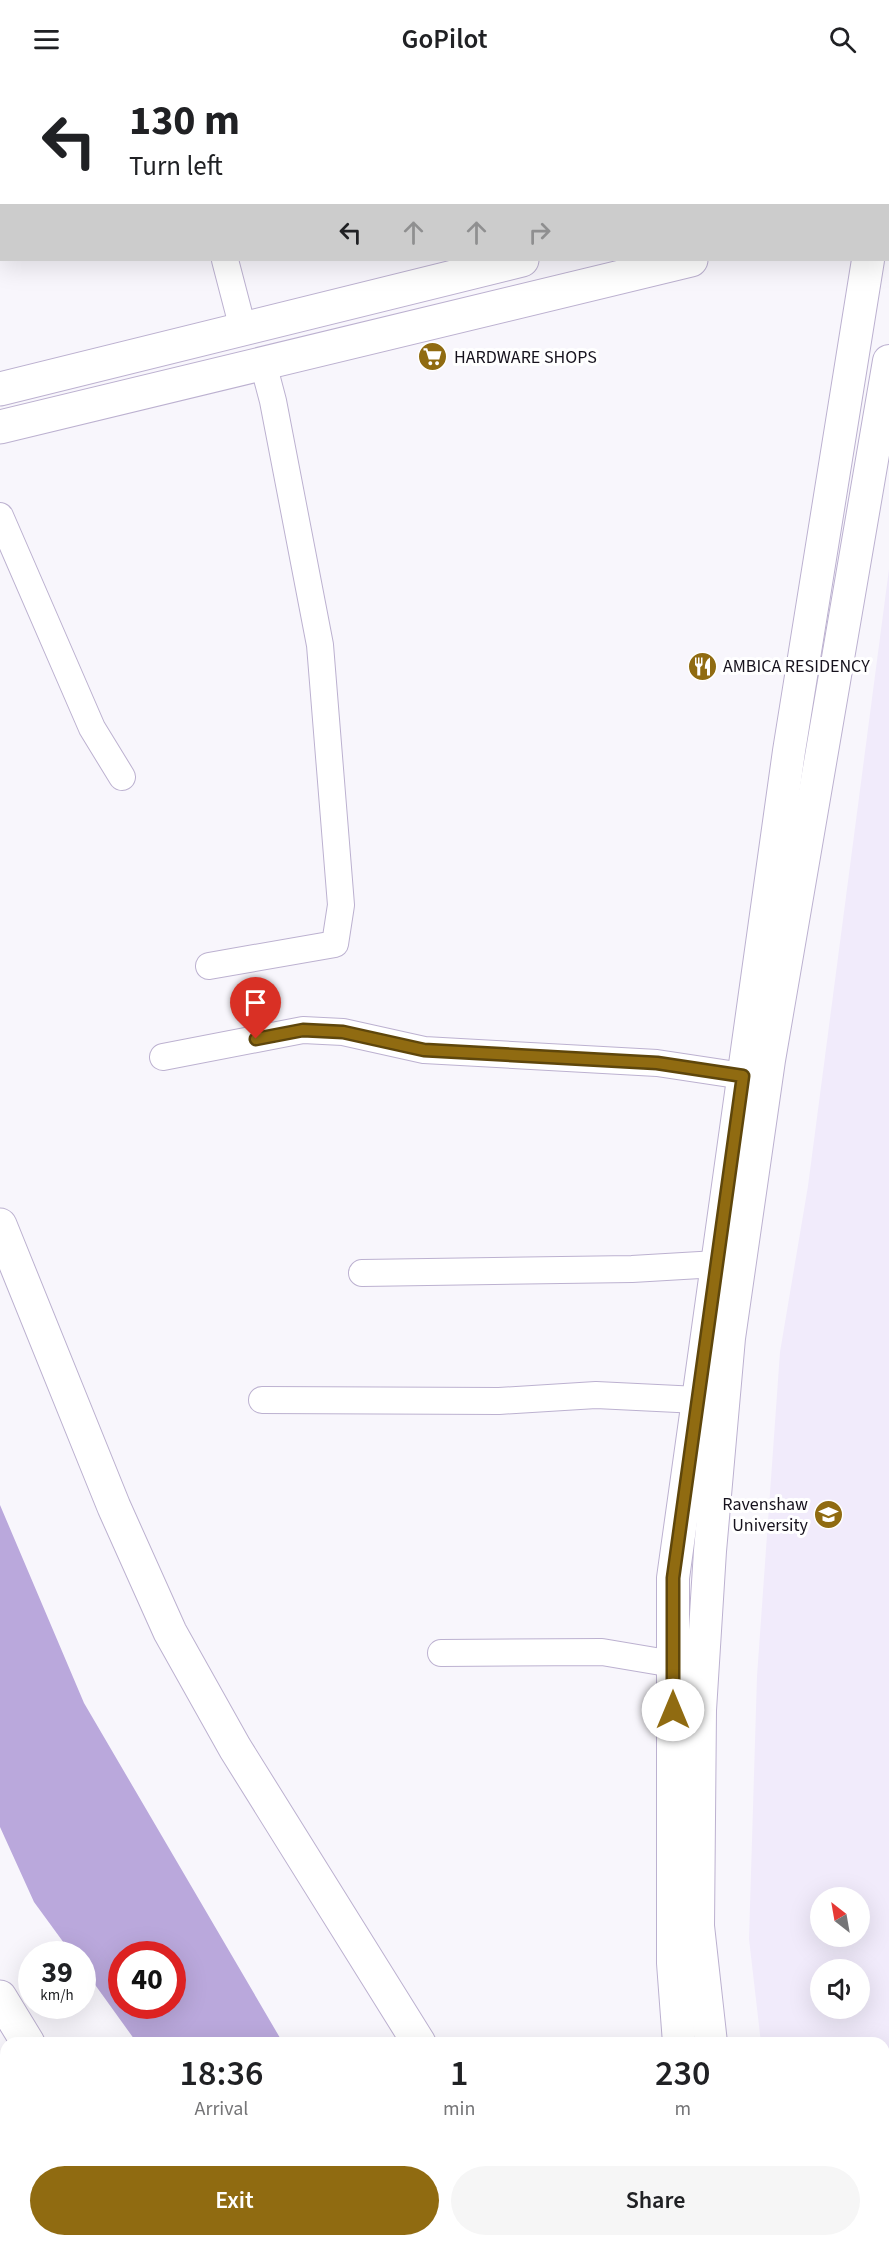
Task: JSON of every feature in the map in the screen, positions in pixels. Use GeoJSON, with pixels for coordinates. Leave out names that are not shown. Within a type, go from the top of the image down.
{"type":"FeatureCollection","features":[{"type":"Feature","properties":{"kind":"main road"},"geometry":{"type":"LineString","coordinates":[[0,389],[518,261]]}},
{"type":"Feature","properties":{"kind":"main road"},"geometry":{"type":"LineString","coordinates":[[0,427],[687,261]]}},
{"type":"Feature","properties":{"kind":"main road"},"geometry":{"type":"LineString","coordinates":[[0,1225],[114,1507],[170,1632],[235,1748],[415,2037]]}},
{"type":"Feature","properties":{"kind":"main road"},"geometry":{"type":"LineString","coordinates":[[0,1997],[24,2037]]}},
{"type":"Feature","properties":{"kind":"street"},"geometry":{"type":"LineString","coordinates":[[225,261],[243,329]]}},
{"type":"Feature","properties":{"kind":"street"},"geometry":{"type":"LineString","coordinates":[[710,2037],[698,1926],[700,1710],[688,1662],[673,1578],[789,751],[868,261]]}},
{"type":"Feature","properties":{"kind":"street"},"geometry":{"type":"LineString","coordinates":[[679,2037],[673,1963],[688,1662],[710,1551],[729,1338],[769,1060],[889,361]]}},
{"type":"Feature","properties":{"kind":"street"},"geometry":{"type":"LineString","coordinates":[[209,966],[335,944],[341,906],[320,645],[273,401],[263,363]]}},
{"type":"Feature","properties":{"kind":"street"},"geometry":{"type":"LineString","coordinates":[[0,516],[92,728],[122,777]]}},
{"type":"Feature","properties":{"kind":"street"},"geometry":{"type":"LineString","coordinates":[[163,1057],[303,1030],[343,1032],[424,1050],[657,1063],[743,1076]]}},
{"type":"Feature","properties":{"kind":"street"},"geometry":{"type":"LineString","coordinates":[[362,1273],[632,1269],[717,1264]]}},
{"type":"Feature","properties":{"kind":"street"},"geometry":{"type":"LineString","coordinates":[[262,1400],[499,1401],[596,1395],[698,1400]]}},
{"type":"Feature","properties":{"kind":"street"},"geometry":{"type":"LineString","coordinates":[[441,1653],[602,1652],[688,1662]]}},
{"type":"Feature","properties":{"kind":"shaded area","name":"Ravenshaw University"},"geometry":{"type":"Polygon","coordinates":[[[889,569],[889,2037],[760,2037],[749,1939],[757,1676],[780,1352],[808,1186],[889,569]]]}},
{"type":"Feature","properties":{"kind":"shaded area"},"geometry":{"type":"Polygon","coordinates":[[[0,1505],[84,1703],[279,2037],[133,2037],[120,2019],[186,2019],[186,1941],[108,1941],[108,2003],[96,1986],[96,1941],[62,1941],[34,1902],[0,1827],[0,1505]]]}},
{"type":"Feature","properties":{"kind":"place","name":"HARDWARE SHOPS"},"geometry":{"type":"Point","coordinates":[433,357]}},
{"type":"Feature","properties":{"kind":"place","name":"AMBICA RESIDENCY"},"geometry":{"type":"Point","coordinates":[702,666]}},
{"type":"Feature","properties":{"kind":"place","name":"Ravenshaw University"},"geometry":{"type":"Point","coordinates":[829,1514]}},
{"type":"Feature","properties":{"kind":"route"},"geometry":{"type":"LineString","coordinates":[[256,1039],[303,1030],[343,1032],[424,1050],[657,1063],[743,1076],[673,1578],[673,1710]]}}]}
